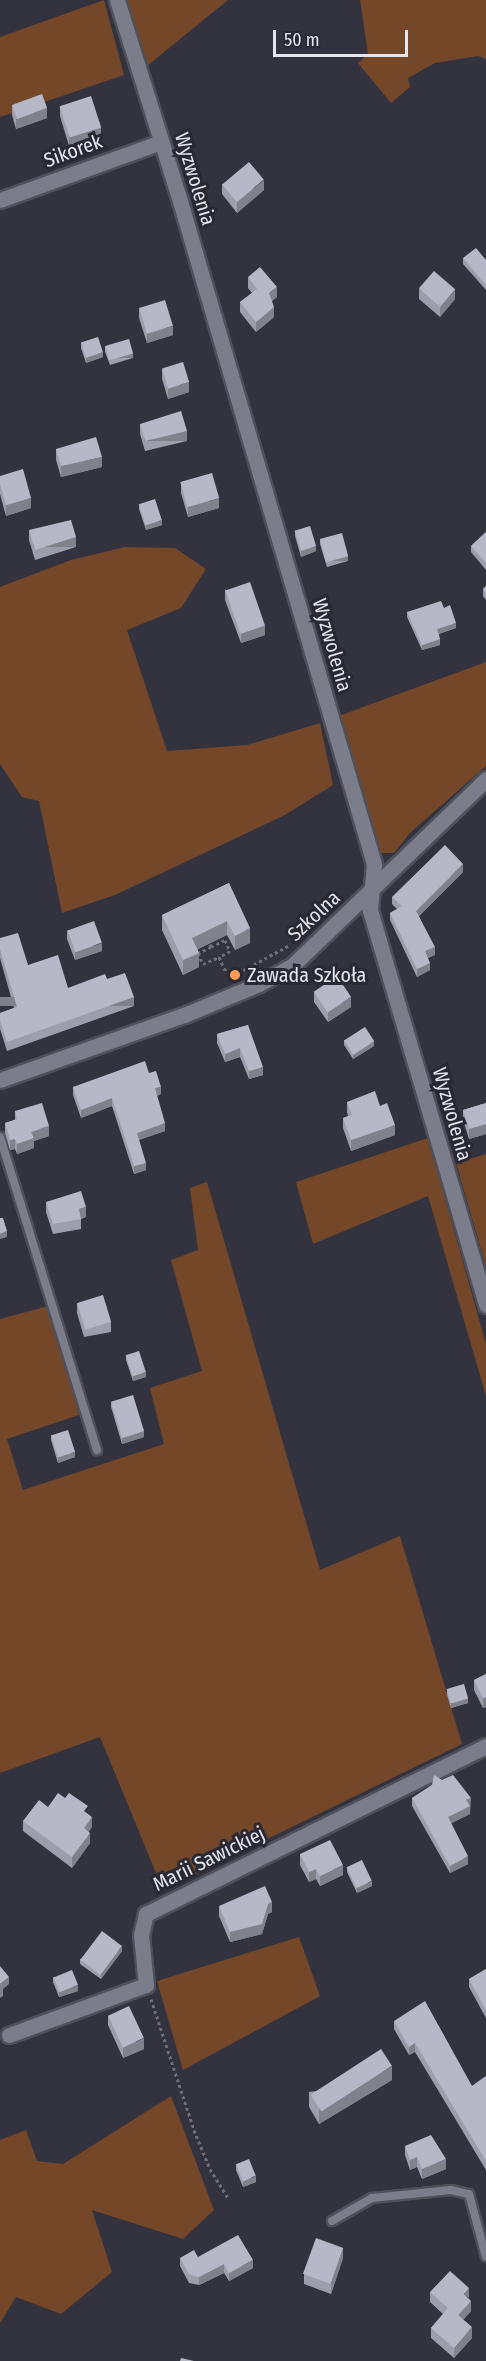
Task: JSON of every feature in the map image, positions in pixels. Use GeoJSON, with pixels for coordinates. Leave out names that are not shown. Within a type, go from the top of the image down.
{"type":"FeatureCollection","features":[{"type":"Feature","properties":{"kind":"street","name":"Wyzwolenia"},"geometry":{"type":"LineString","coordinates":[[117,0],[161,141],[374,864],[370,910],[486,1305]]}},
{"type":"Feature","properties":{"kind":"street","name":"Sikorek"},"geometry":{"type":"LineString","coordinates":[[0,200],[161,141]]}},
{"type":"Feature","properties":{"kind":"street","name":"Szkolna"},"geometry":{"type":"LineString","coordinates":[[0,1080],[168,1021],[259,984],[293,964],[486,779]]}},
{"type":"Feature","properties":{"kind":"street","name":"Marii Sawickiej"},"geometry":{"type":"LineString","coordinates":[[146,1985],[141,1935],[146,1914],[486,1746]]}},
{"type":"Feature","properties":{"kind":"street"},"geometry":{"type":"LineString","coordinates":[[9,2035],[146,1985]]}},
{"type":"Feature","properties":{"kind":"lane"},"geometry":{"type":"LineString","coordinates":[[0,1137],[97,1450]]}},
{"type":"Feature","properties":{"kind":"lane"},"geometry":{"type":"LineString","coordinates":[[332,2221],[372,2198],[460,2192],[469,2194],[486,2257]]}},
{"type":"Feature","properties":{"kind":"path"},"geometry":{"type":"LineString","coordinates":[[225,940],[230,951],[219,957],[203,964],[198,953],[210,945],[225,940]]}},
{"type":"Feature","properties":{"kind":"path"},"geometry":{"type":"LineString","coordinates":[[235,975],[293,944]]}},
{"type":"Feature","properties":{"kind":"path"},"geometry":{"type":"LineString","coordinates":[[219,957],[226,972]]}},
{"type":"Feature","properties":{"kind":"path"},"geometry":{"type":"LineString","coordinates":[[146,1985],[194,2130],[210,2169],[228,2198]]}},
{"type":"Feature","properties":{"kind":"shaded area"},"geometry":{"type":"Polygon","coordinates":[[[104,0],[124,75],[0,117],[0,37],[104,0]]]}},
{"type":"Feature","properties":{"kind":"shaded area"},"geometry":{"type":"Polygon","coordinates":[[[125,0],[228,0],[147,66],[125,0]]]}},
{"type":"Feature","properties":{"kind":"shaded area"},"geometry":{"type":"Polygon","coordinates":[[[360,0],[486,0],[486,59],[478,56],[435,63],[408,78],[410,87],[391,103],[358,63],[368,54],[360,0]]]}},
{"type":"Feature","properties":{"kind":"shaded area"},"geometry":{"type":"Polygon","coordinates":[[[125,547],[175,548],[206,569],[181,608],[127,630],[167,751],[247,745],[320,723],[333,785],[285,815],[115,895],[62,913],[39,801],[22,797],[0,764],[0,587],[71,560],[125,547]]]}},
{"type":"Feature","properties":{"kind":"shaded area"},"geometry":{"type":"Polygon","coordinates":[[[486,662],[486,766],[410,833],[394,853],[378,853],[336,717],[486,662]]]}},
{"type":"Feature","properties":{"kind":"shaded area"},"geometry":{"type":"Polygon","coordinates":[[[428,1138],[486,1344],[486,1396],[428,1196],[313,1244],[296,1182],[428,1138]]]}},
{"type":"Feature","properties":{"kind":"shaded area"},"geometry":{"type":"Polygon","coordinates":[[[486,1154],[486,1266],[456,1163],[486,1154]]]}},
{"type":"Feature","properties":{"kind":"shaded area"},"geometry":{"type":"Polygon","coordinates":[[[207,1182],[320,1570],[400,1536],[462,1744],[163,1890],[100,1737],[0,1773],[0,1319],[52,1305],[79,1415],[7,1439],[23,1490],[164,1444],[150,1388],[202,1371],[171,1260],[198,1250],[190,1188],[207,1182]]]}},
{"type":"Feature","properties":{"kind":"shaded area"},"geometry":{"type":"Polygon","coordinates":[[[299,1937],[320,1996],[183,2070],[157,1981],[299,1937]]]}},
{"type":"Feature","properties":{"kind":"shaded area"},"geometry":{"type":"Polygon","coordinates":[[[171,2096],[214,2210],[183,2239],[92,2210],[112,2272],[61,2314],[16,2297],[0,2323],[0,2140],[26,2130],[37,2161],[63,2164],[171,2096]]]}},
{"type":"Feature","properties":{"kind":"building"},"geometry":{"type":"Polygon","coordinates":[[[42,94],[47,108],[17,119],[12,105],[42,94]]]}},
{"type":"Feature","properties":{"kind":"building"},"geometry":{"type":"Polygon","coordinates":[[[91,96],[101,127],[70,138],[60,106],[91,96]]]}},
{"type":"Feature","properties":{"kind":"building"},"geometry":{"type":"Polygon","coordinates":[[[249,162],[264,180],[237,202],[222,184],[249,162]]]}},
{"type":"Feature","properties":{"kind":"building"},"geometry":{"type":"Polygon","coordinates":[[[476,248],[486,260],[486,285],[463,258],[476,248]]]}},
{"type":"Feature","properties":{"kind":"building"},"geometry":{"type":"Polygon","coordinates":[[[260,267],[277,287],[269,293],[274,307],[256,322],[240,302],[257,289],[248,277],[260,267]]]}},
{"type":"Feature","properties":{"kind":"building"},"geometry":{"type":"Polygon","coordinates":[[[434,271],[455,289],[440,307],[419,288],[434,271]]]}},
{"type":"Feature","properties":{"kind":"building"},"geometry":{"type":"Polygon","coordinates":[[[165,300],[173,326],[147,334],[139,308],[165,300]]]}},
{"type":"Feature","properties":{"kind":"building"},"geometry":{"type":"Polygon","coordinates":[[[98,337],[103,352],[86,358],[81,343],[98,337]]]}},
{"type":"Feature","properties":{"kind":"building"},"geometry":{"type":"Polygon","coordinates":[[[129,339],[133,353],[109,360],[105,346],[129,339]]]}},
{"type":"Feature","properties":{"kind":"building"},"geometry":{"type":"Polygon","coordinates":[[[183,362],[189,382],[168,389],[162,368],[183,362]]]}},
{"type":"Feature","properties":{"kind":"building"},"geometry":{"type":"Polygon","coordinates":[[[181,411],[187,431],[145,441],[140,424],[181,411]]]}},
{"type":"Feature","properties":{"kind":"building"},"geometry":{"type":"Polygon","coordinates":[[[96,437],[102,457],[61,466],[56,449],[96,437]]]}},
{"type":"Feature","properties":{"kind":"building"},"geometry":{"type":"Polygon","coordinates":[[[23,469],[31,498],[6,505],[0,476],[23,469]]]}},
{"type":"Feature","properties":{"kind":"building"},"geometry":{"type":"Polygon","coordinates":[[[212,473],[219,498],[187,507],[180,482],[212,473]]]}},
{"type":"Feature","properties":{"kind":"building"},"geometry":{"type":"Polygon","coordinates":[[[155,499],[162,520],[146,525],[139,504],[155,499]]]}},
{"type":"Feature","properties":{"kind":"building"},"geometry":{"type":"Polygon","coordinates":[[[71,520],[76,537],[35,550],[29,530],[71,520]]]}},
{"type":"Feature","properties":{"kind":"building"},"geometry":{"type":"Polygon","coordinates":[[[310,526],[316,546],[301,551],[295,531],[310,526]]]}},
{"type":"Feature","properties":{"kind":"building"},"geometry":{"type":"Polygon","coordinates":[[[486,532],[486,563],[471,546],[486,532]]]}},
{"type":"Feature","properties":{"kind":"building"},"geometry":{"type":"Polygon","coordinates":[[[342,533],[348,556],[326,562],[320,539],[342,533]]]}},
{"type":"Feature","properties":{"kind":"building"},"geometry":{"type":"Polygon","coordinates":[[[250,582],[265,625],[240,634],[225,590],[250,582]]]}},
{"type":"Feature","properties":{"kind":"building"},"geometry":{"type":"Polygon","coordinates":[[[441,601],[444,608],[450,605],[456,623],[437,629],[440,639],[422,645],[407,612],[441,601]]]}},
{"type":"Feature","properties":{"kind":"building"},"geometry":{"type":"Polygon","coordinates":[[[445,845],[463,864],[416,911],[435,947],[425,951],[430,963],[417,969],[390,913],[402,906],[392,897],[445,845]]]}},
{"type":"Feature","properties":{"kind":"building"},"geometry":{"type":"Polygon","coordinates":[[[229,883],[250,928],[235,936],[227,921],[192,938],[199,953],[183,960],[162,915],[229,883]]]}},
{"type":"Feature","properties":{"kind":"building"},"geometry":{"type":"Polygon","coordinates":[[[94,921],[102,943],[76,952],[68,931],[94,921]]]}},
{"type":"Feature","properties":{"kind":"building"},"geometry":{"type":"Polygon","coordinates":[[[18,933],[28,965],[58,955],[68,988],[105,974],[107,979],[125,973],[134,997],[7,1042],[0,1013],[17,1007],[0,949],[0,938],[18,933]]]}},
{"type":"Feature","properties":{"kind":"building"},"geometry":{"type":"Polygon","coordinates":[[[337,976],[351,997],[328,1012],[314,992],[337,976]]]}},
{"type":"Feature","properties":{"kind":"building"},"geometry":{"type":"Polygon","coordinates":[[[248,1025],[263,1067],[249,1071],[240,1048],[225,1054],[217,1034],[248,1025]]]}},
{"type":"Feature","properties":{"kind":"building"},"geometry":{"type":"Polygon","coordinates":[[[365,1027],[374,1041],[353,1055],[344,1041],[365,1027]]]}},
{"type":"Feature","properties":{"kind":"building"},"geometry":{"type":"Polygon","coordinates":[[[145,1061],[149,1073],[156,1071],[161,1087],[155,1088],[165,1123],[137,1133],[146,1163],[134,1166],[112,1098],[81,1110],[73,1087],[145,1061]]]}},
{"type":"Feature","properties":{"kind":"building"},"geometry":{"type":"Polygon","coordinates":[[[375,1091],[380,1106],[387,1103],[395,1125],[351,1140],[343,1118],[352,1115],[347,1102],[375,1091]]]}},
{"type":"Feature","properties":{"kind":"building"},"geometry":{"type":"Polygon","coordinates":[[[42,1103],[49,1126],[31,1132],[34,1138],[17,1144],[15,1139],[10,1140],[5,1123],[17,1119],[15,1111],[42,1103]]]}},
{"type":"Feature","properties":{"kind":"building"},"geometry":{"type":"Polygon","coordinates":[[[486,1103],[486,1124],[469,1129],[463,1110],[486,1103]]]}},
{"type":"Feature","properties":{"kind":"building"},"geometry":{"type":"Polygon","coordinates":[[[81,1191],[86,1207],[79,1209],[81,1219],[53,1224],[46,1202],[81,1191]]]}},
{"type":"Feature","properties":{"kind":"building"},"geometry":{"type":"Polygon","coordinates":[[[0,1218],[3,1218],[7,1231],[0,1234],[0,1218]]]}},
{"type":"Feature","properties":{"kind":"building"},"geometry":{"type":"Polygon","coordinates":[[[103,1295],[111,1322],[85,1330],[77,1303],[103,1295]]]}},
{"type":"Feature","properties":{"kind":"building"},"geometry":{"type":"Polygon","coordinates":[[[139,1351],[146,1372],[132,1376],[126,1355],[139,1351]]]}},
{"type":"Feature","properties":{"kind":"building"},"geometry":{"type":"Polygon","coordinates":[[[133,1395],[144,1431],[122,1438],[111,1402],[133,1395]]]}},
{"type":"Feature","properties":{"kind":"building"},"geometry":{"type":"Polygon","coordinates":[[[68,1430],[75,1452],[58,1457],[51,1436],[68,1430]]]}},
{"type":"Feature","properties":{"kind":"building"},"geometry":{"type":"Polygon","coordinates":[[[486,1674],[486,1697],[483,1698],[474,1680],[486,1674]]]}},
{"type":"Feature","properties":{"kind":"building"},"geometry":{"type":"Polygon","coordinates":[[[464,1684],[468,1698],[451,1703],[447,1689],[464,1684]]]}},
{"type":"Feature","properties":{"kind":"building"},"geometry":{"type":"Polygon","coordinates":[[[434,1775],[442,1780],[453,1775],[471,1798],[466,1800],[470,1806],[448,1817],[468,1856],[450,1866],[412,1798],[432,1785],[434,1775]]]}},
{"type":"Feature","properties":{"kind":"building"},"geometry":{"type":"Polygon","coordinates":[[[58,1793],[65,1798],[69,1793],[88,1806],[84,1811],[92,1817],[84,1828],[90,1833],[72,1857],[23,1821],[39,1800],[48,1807],[58,1793]]]}},
{"type":"Feature","properties":{"kind":"building"},"geometry":{"type":"Polygon","coordinates":[[[330,1840],[343,1865],[320,1876],[316,1869],[309,1872],[300,1854],[330,1840]]]}},
{"type":"Feature","properties":{"kind":"building"},"geometry":{"type":"Polygon","coordinates":[[[362,1860],[372,1881],[356,1888],[347,1867],[362,1860]]]}},
{"type":"Feature","properties":{"kind":"building"},"geometry":{"type":"Polygon","coordinates":[[[265,1886],[272,1902],[268,1904],[262,1924],[230,1932],[219,1906],[265,1886]]]}},
{"type":"Feature","properties":{"kind":"building"},"geometry":{"type":"Polygon","coordinates":[[[102,1931],[122,1946],[100,1975],[80,1960],[102,1931]]]}},
{"type":"Feature","properties":{"kind":"building"},"geometry":{"type":"Polygon","coordinates":[[[0,1966],[9,1977],[0,1984],[0,1966]]]}},
{"type":"Feature","properties":{"kind":"building"},"geometry":{"type":"Polygon","coordinates":[[[486,1969],[486,2010],[469,1979],[486,1969]]]}},
{"type":"Feature","properties":{"kind":"building"},"geometry":{"type":"Polygon","coordinates":[[[72,1970],[78,1985],[59,1992],[53,1977],[72,1970]]]}},
{"type":"Feature","properties":{"kind":"building"},"geometry":{"type":"Polygon","coordinates":[[[425,2001],[472,2086],[486,2076],[486,2161],[415,2043],[409,2047],[394,2021],[425,2001]]]}},
{"type":"Feature","properties":{"kind":"building"},"geometry":{"type":"Polygon","coordinates":[[[129,2006],[144,2038],[123,2047],[108,2016],[129,2006]]]}},
{"type":"Feature","properties":{"kind":"building"},"geometry":{"type":"Polygon","coordinates":[[[381,2049],[392,2066],[321,2112],[311,2095],[381,2049]]]}},
{"type":"Feature","properties":{"kind":"building"},"geometry":{"type":"Polygon","coordinates":[[[431,2135],[446,2159],[422,2169],[417,2157],[410,2160],[405,2146],[431,2135]]]}},
{"type":"Feature","properties":{"kind":"building"},"geometry":{"type":"Polygon","coordinates":[[[249,2159],[256,2176],[243,2181],[236,2164],[249,2159]]]}},
{"type":"Feature","properties":{"kind":"building"},"geometry":{"type":"Polygon","coordinates":[[[238,2235],[253,2260],[229,2273],[224,2264],[199,2277],[189,2274],[180,2258],[194,2250],[198,2257],[238,2235]]]}},
{"type":"Feature","properties":{"kind":"building"},"geometry":{"type":"Polygon","coordinates":[[[316,2238],[343,2248],[330,2284],[303,2274],[316,2238]]]}},
{"type":"Feature","properties":{"kind":"building"},"geometry":{"type":"Polygon","coordinates":[[[450,2271],[469,2288],[464,2294],[471,2301],[458,2315],[472,2327],[454,2348],[431,2328],[448,2308],[430,2292],[450,2271]]]}},
{"type":"Feature","properties":{"kind":"place","name":"Zawada Szkoła"},"geometry":{"type":"Point","coordinates":[235,975]}}]}
